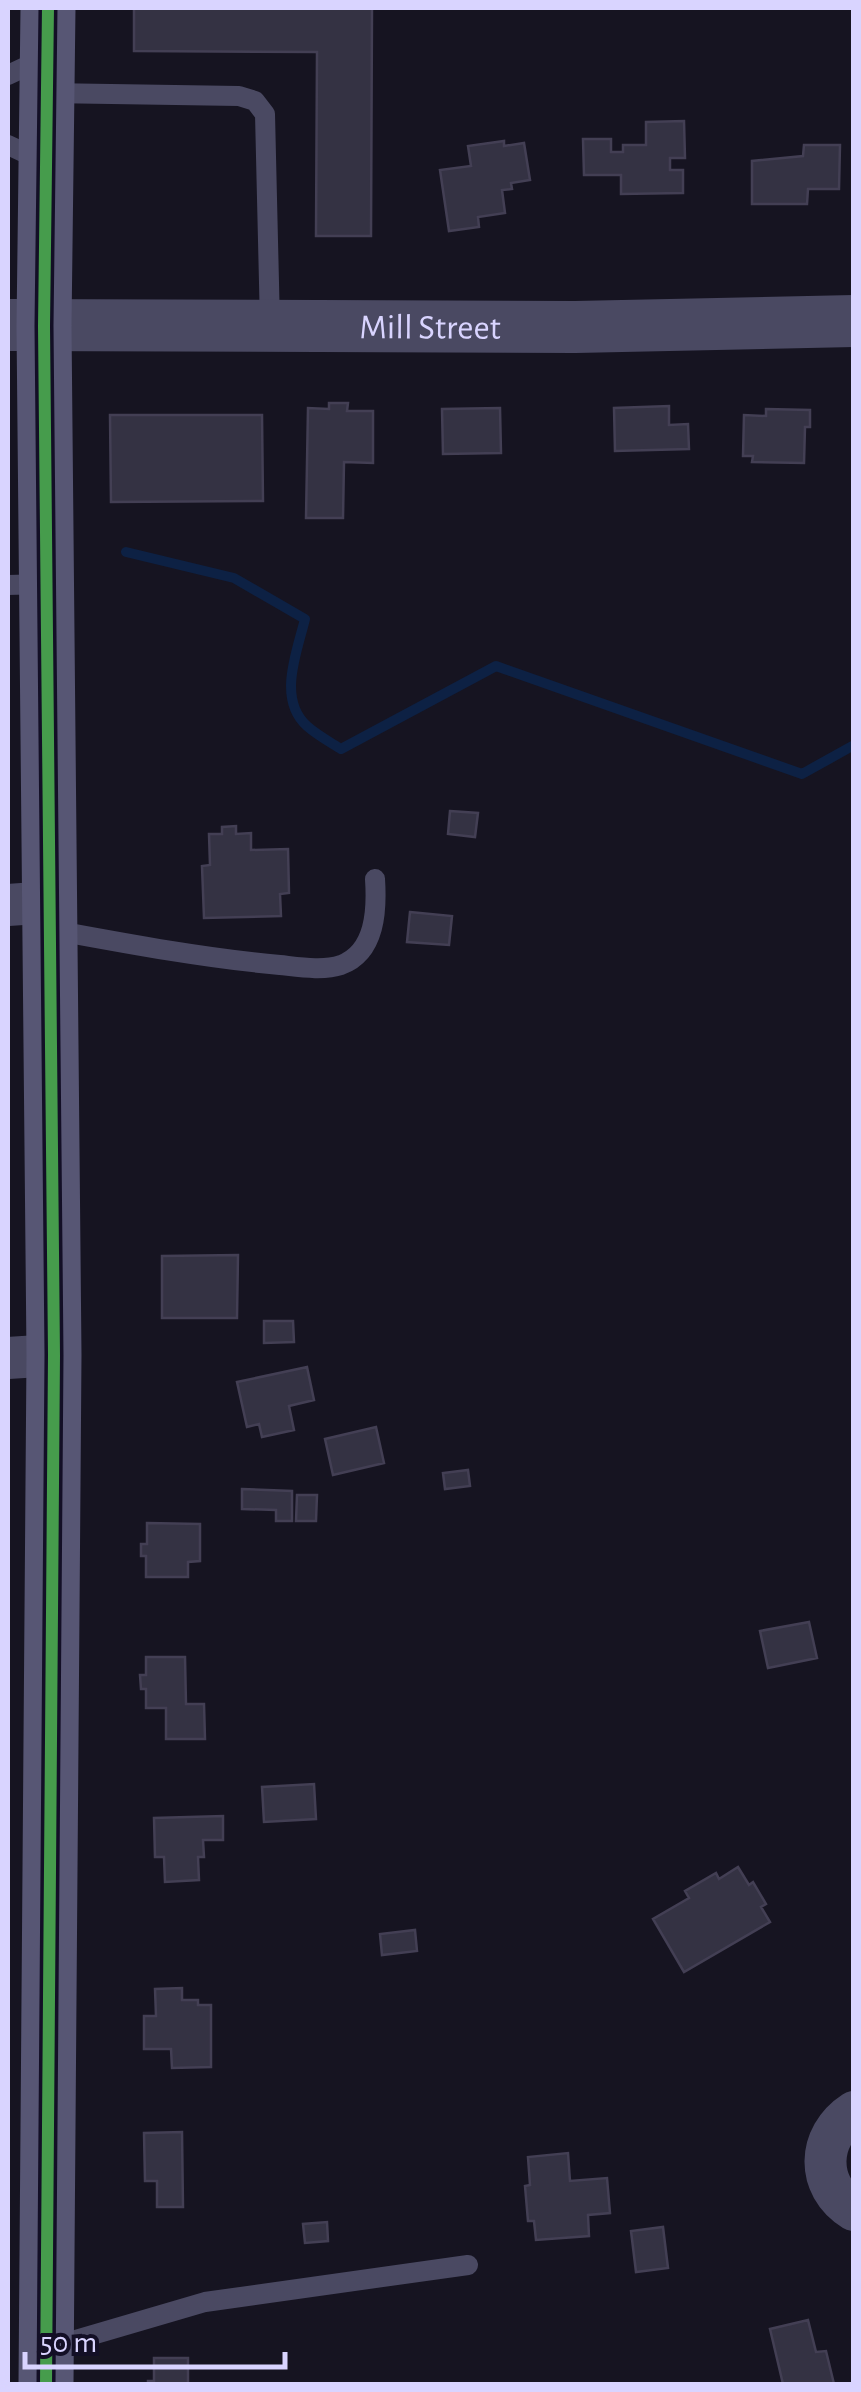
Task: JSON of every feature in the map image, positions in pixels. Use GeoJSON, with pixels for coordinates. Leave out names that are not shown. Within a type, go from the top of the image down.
{"type":"FeatureCollection","features":[{"type":"Feature","properties":{"kind":"main road"},"geometry":{"type":"LineString","coordinates":[[37,58],[27,154],[26,326],[27,585],[37,912],[30,1356],[46,2366]]}},
{"type":"Feature","properties":{"kind":"street","name":"Mill Street"},"geometry":{"type":"LineString","coordinates":[[26,326],[575,327],[854,321]]}},
{"type":"Feature","properties":{"kind":"street"},"geometry":{"type":"LineString","coordinates":[[854,2112],[832,2132],[825,2154],[832,2188],[854,2210]]}},
{"type":"Feature","properties":{"kind":"lane"},"geometry":{"type":"LineString","coordinates":[[37,58],[255,100],[264,114],[270,326]]}},
{"type":"Feature","properties":{"kind":"lane"},"geometry":{"type":"LineString","coordinates":[[37,912],[168,951],[312,968],[342,964],[364,948],[377,909],[375,879]]}},
{"type":"Feature","properties":{"kind":"lane"},"geometry":{"type":"LineString","coordinates":[[46,2366],[204,2302],[468,2265]]}},
{"type":"Feature","properties":{"kind":"building"},"geometry":{"type":"Polygon","coordinates":[[[134,8],[372,8],[371,236],[316,236],[317,52],[134,51],[134,8]]]}},
{"type":"Feature","properties":{"kind":"building"},"geometry":{"type":"Polygon","coordinates":[[[684,121],[685,158],[670,158],[670,170],[683,170],[683,193],[621,194],[621,175],[584,175],[583,139],[611,139],[611,152],[623,152],[623,145],[646,145],[646,122],[684,121]]]}},
{"type":"Feature","properties":{"kind":"building"},"geometry":{"type":"Polygon","coordinates":[[[504,141],[504,146],[524,143],[530,180],[511,183],[512,189],[502,190],[505,213],[478,217],[479,227],[449,231],[440,170],[471,166],[468,146],[504,141]]]}},
{"type":"Feature","properties":{"kind":"building"},"geometry":{"type":"Polygon","coordinates":[[[804,145],[840,145],[839,189],[808,189],[807,204],[752,204],[752,161],[803,156],[804,145]]]}},
{"type":"Feature","properties":{"kind":"building"},"geometry":{"type":"Polygon","coordinates":[[[329,403],[348,403],[347,411],[373,411],[373,463],[344,462],[343,518],[306,518],[308,408],[329,409],[329,403]]]}},
{"type":"Feature","properties":{"kind":"building"},"geometry":{"type":"Polygon","coordinates":[[[669,406],[669,425],[688,424],[689,449],[615,451],[614,408],[669,406]]]}},
{"type":"Feature","properties":{"kind":"building"},"geometry":{"type":"Polygon","coordinates":[[[500,408],[501,453],[443,454],[442,409],[500,408]]]}},
{"type":"Feature","properties":{"kind":"building"},"geometry":{"type":"Polygon","coordinates":[[[766,409],[810,410],[810,427],[805,427],[804,463],[752,462],[753,456],[743,456],[744,415],[766,416],[766,409]]]}},
{"type":"Feature","properties":{"kind":"building"},"geometry":{"type":"Polygon","coordinates":[[[110,415],[262,415],[263,501],[111,502],[110,415]]]}},
{"type":"Feature","properties":{"kind":"building"},"geometry":{"type":"Polygon","coordinates":[[[450,811],[478,813],[475,837],[448,834],[450,811]]]}},
{"type":"Feature","properties":{"kind":"building"},"geometry":{"type":"Polygon","coordinates":[[[236,826],[236,834],[251,833],[251,850],[288,849],[289,893],[280,894],[281,916],[204,918],[202,866],[210,865],[209,834],[222,834],[222,827],[236,826]]]}},
{"type":"Feature","properties":{"kind":"building"},"geometry":{"type":"Polygon","coordinates":[[[410,912],[452,916],[449,945],[407,942],[410,912]]]}},
{"type":"Feature","properties":{"kind":"building"},"geometry":{"type":"Polygon","coordinates":[[[238,1255],[237,1318],[162,1318],[162,1256],[238,1255]]]}},
{"type":"Feature","properties":{"kind":"building"},"geometry":{"type":"Polygon","coordinates":[[[264,1321],[293,1321],[294,1342],[264,1343],[264,1321]]]}},
{"type":"Feature","properties":{"kind":"building"},"geometry":{"type":"Polygon","coordinates":[[[307,1367],[314,1400],[289,1406],[294,1430],[262,1437],[259,1424],[247,1427],[237,1382],[307,1367]]]}},
{"type":"Feature","properties":{"kind":"building"},"geometry":{"type":"Polygon","coordinates":[[[376,1427],[384,1463],[333,1475],[325,1439],[376,1427]]]}},
{"type":"Feature","properties":{"kind":"building"},"geometry":{"type":"Polygon","coordinates":[[[468,1470],[470,1486],[445,1489],[443,1473],[468,1470]]]}},
{"type":"Feature","properties":{"kind":"building"},"geometry":{"type":"Polygon","coordinates":[[[242,1489],[292,1491],[292,1521],[276,1521],[276,1510],[242,1509],[242,1489]]]}},
{"type":"Feature","properties":{"kind":"building"},"geometry":{"type":"Polygon","coordinates":[[[297,1495],[317,1495],[316,1521],[296,1521],[297,1495]]]}},
{"type":"Feature","properties":{"kind":"building"},"geometry":{"type":"Polygon","coordinates":[[[147,1523],[200,1524],[200,1561],[188,1562],[188,1577],[146,1577],[146,1556],[141,1556],[141,1544],[147,1544],[147,1523]]]}},
{"type":"Feature","properties":{"kind":"building"},"geometry":{"type":"Polygon","coordinates":[[[809,1622],[817,1658],[768,1668],[760,1631],[809,1622]]]}},
{"type":"Feature","properties":{"kind":"building"},"geometry":{"type":"Polygon","coordinates":[[[146,1657],[185,1657],[186,1704],[204,1704],[205,1739],[166,1739],[166,1708],[146,1708],[146,1689],[141,1689],[140,1675],[146,1675],[146,1657]]]}},
{"type":"Feature","properties":{"kind":"building"},"geometry":{"type":"Polygon","coordinates":[[[314,1784],[316,1819],[264,1822],[262,1787],[314,1784]]]}},
{"type":"Feature","properties":{"kind":"building"},"geometry":{"type":"Polygon","coordinates":[[[223,1816],[223,1840],[203,1840],[204,1857],[198,1857],[199,1880],[165,1882],[164,1857],[155,1857],[154,1818],[223,1816]]]}},
{"type":"Feature","properties":{"kind":"building"},"geometry":{"type":"Polygon","coordinates":[[[738,1867],[766,1904],[761,1907],[770,1922],[684,1972],[653,1919],[689,1898],[685,1891],[716,1873],[719,1879],[738,1867]]]}},
{"type":"Feature","properties":{"kind":"building"},"geometry":{"type":"Polygon","coordinates":[[[415,1930],[417,1951],[382,1955],[380,1934],[415,1930]]]}},
{"type":"Feature","properties":{"kind":"building"},"geometry":{"type":"Polygon","coordinates":[[[182,1988],[182,2000],[211,2005],[211,2067],[172,2068],[171,2049],[144,2049],[144,2016],[156,2016],[155,1989],[182,1988]]]}},
{"type":"Feature","properties":{"kind":"building"},"geometry":{"type":"Polygon","coordinates":[[[182,2132],[183,2207],[157,2207],[157,2181],[145,2181],[144,2133],[182,2132]]]}},
{"type":"Feature","properties":{"kind":"building"},"geometry":{"type":"Polygon","coordinates":[[[568,2153],[570,2181],[607,2178],[610,2213],[588,2215],[589,2236],[536,2240],[534,2221],[528,2221],[528,2157],[568,2153]]]}},
{"type":"Feature","properties":{"kind":"building"},"geometry":{"type":"Polygon","coordinates":[[[327,2222],[328,2241],[305,2243],[303,2224],[327,2222]]]}},
{"type":"Feature","properties":{"kind":"building"},"geometry":{"type":"Polygon","coordinates":[[[663,2227],[668,2268],[636,2272],[631,2231],[663,2227]]]}},
{"type":"Feature","properties":{"kind":"building"},"geometry":{"type":"Polygon","coordinates":[[[808,2320],[816,2352],[826,2351],[834,2384],[783,2384],[770,2329],[808,2320]]]}},
{"type":"Feature","properties":{"kind":"building"},"geometry":{"type":"Polygon","coordinates":[[[154,2358],[188,2358],[188,2384],[148,2384],[154,2381],[154,2358]]]}},
{"type":"Feature","properties":{"kind":"waterway"},"geometry":{"type":"LineString","coordinates":[[126,552],[234,578],[305,619],[294,660],[293,703],[307,726],[341,749],[496,666],[802,774],[854,745]]}},
{"type":"Feature","properties":{"kind":"cycle path"},"geometry":{"type":"LineString","coordinates":[[46,2384],[54,1355],[44,326],[48,8]]}}]}
